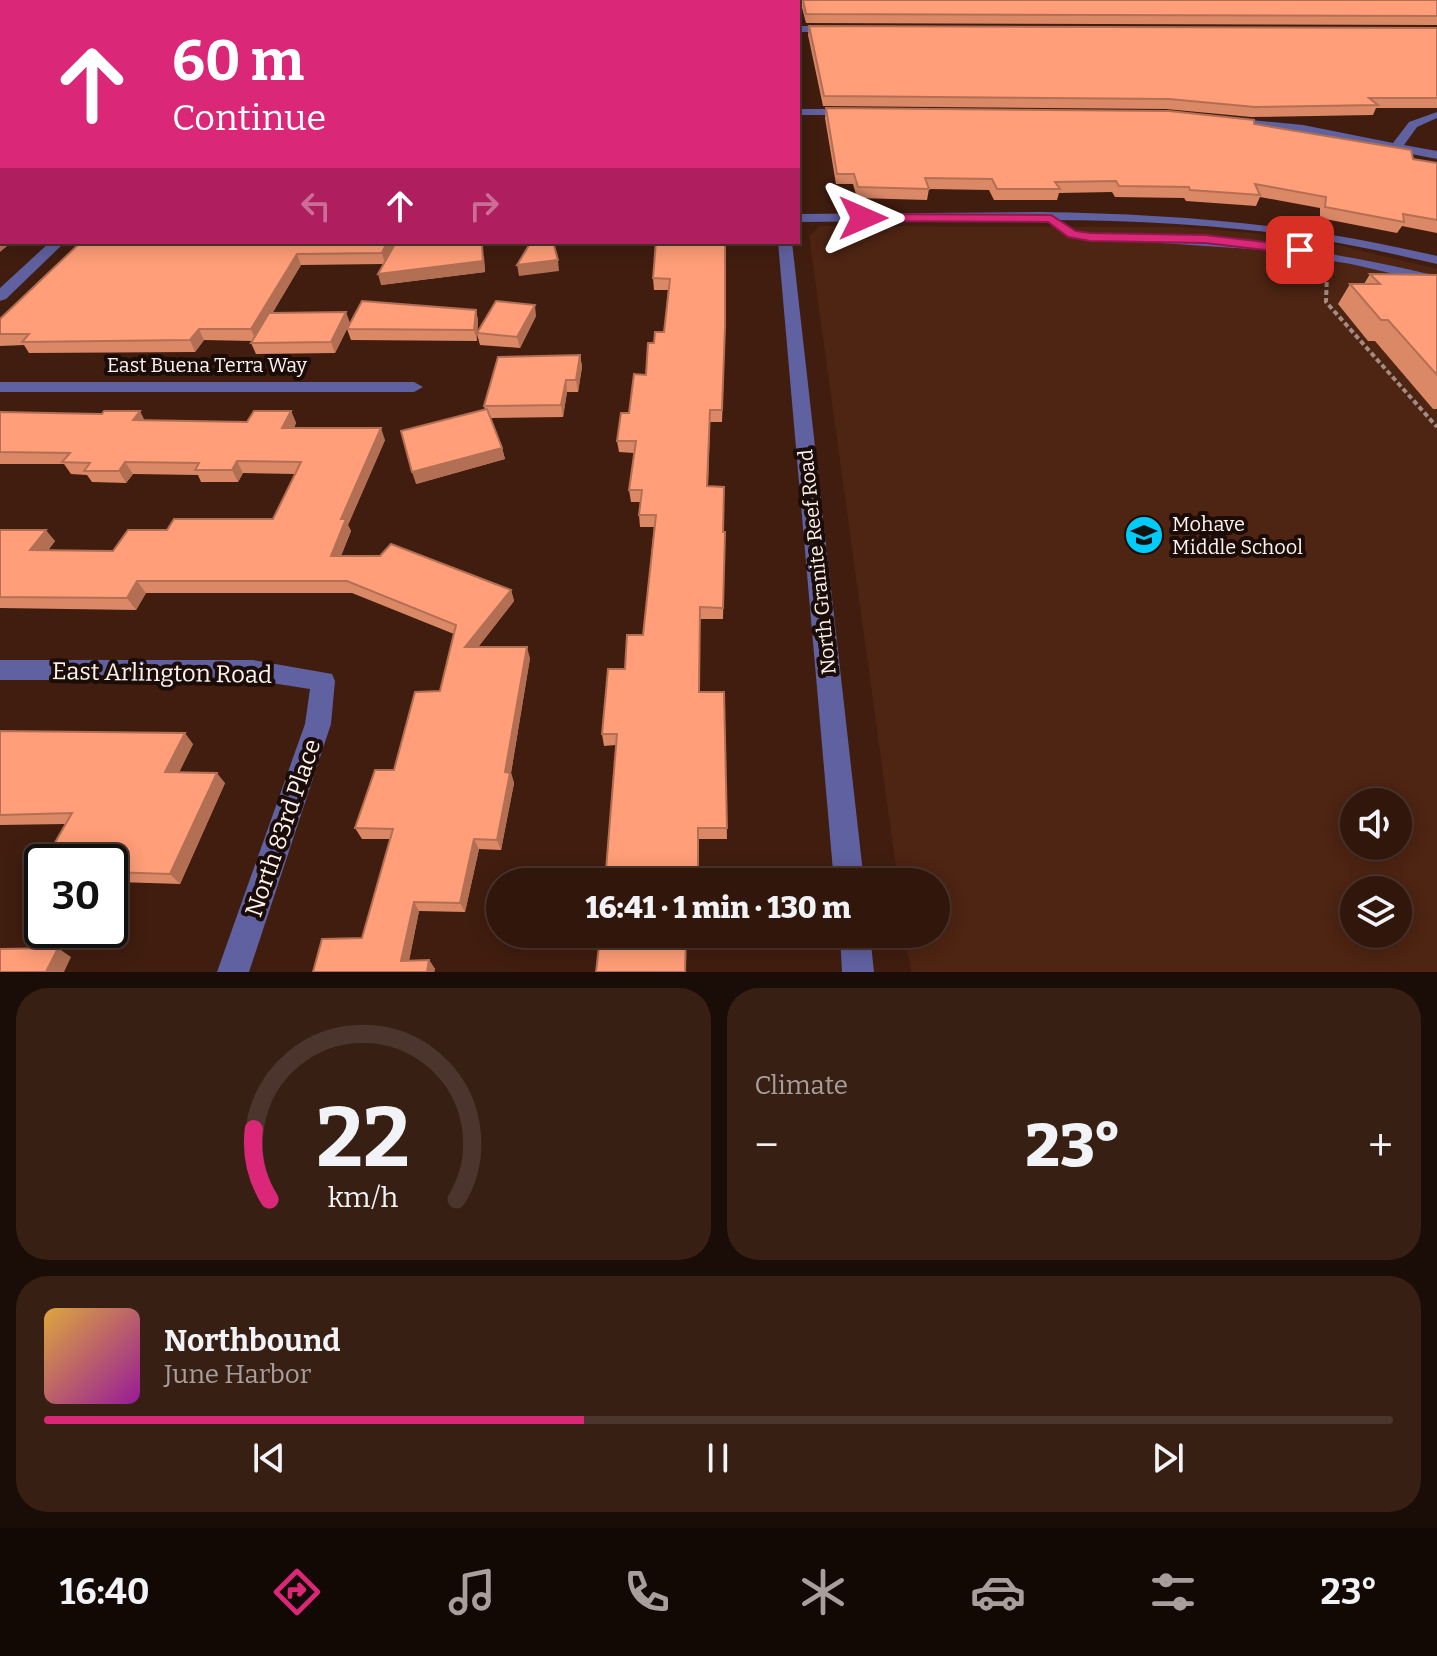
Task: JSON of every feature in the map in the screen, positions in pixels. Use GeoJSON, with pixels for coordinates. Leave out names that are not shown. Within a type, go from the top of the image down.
{"type":"FeatureCollection","features":[{"type":"Feature","properties":{"kind":"street"},"geometry":{"type":"LineString","coordinates":[[800,29],[852,29]]}},
{"type":"Feature","properties":{"kind":"street"},"geometry":{"type":"LineString","coordinates":[[800,112],[860,112]]}},
{"type":"Feature","properties":{"kind":"street"},"geometry":{"type":"LineString","coordinates":[[1398,146],[1406,128],[1417,120],[1437,115]]}},
{"type":"Feature","properties":{"kind":"street"},"geometry":{"type":"LineString","coordinates":[[1210,118],[1303,129],[1437,155]]}},
{"type":"Feature","properties":{"kind":"street"},"geometry":{"type":"LineString","coordinates":[[800,218],[1175,220],[1247,225],[1339,239],[1437,260]]}},
{"type":"Feature","properties":{"kind":"street"},"geometry":{"type":"LineString","coordinates":[[0,296],[56,244]]}},
{"type":"Feature","properties":{"kind":"street","name":"North Granite Reef Road"},"geometry":{"type":"LineString","coordinates":[[785,244],[848,868]]}},
{"type":"Feature","properties":{"kind":"street","name":"East Buena Terra Way"},"geometry":{"type":"LineString","coordinates":[[0,387],[414,387]]}},
{"type":"Feature","properties":{"kind":"street","name":"East Arlington Road"},"geometry":{"type":"LineString","coordinates":[[0,670],[253,670],[323,681]]}},
{"type":"Feature","properties":{"kind":"street","name":"North 83rd Place"},"geometry":{"type":"LineString","coordinates":[[233,972],[318,724],[323,681]]}},
{"type":"Feature","properties":{"kind":"street"},"geometry":{"type":"LineString","coordinates":[[856,948],[858,972]]}},
{"type":"Feature","properties":{"kind":"lane"},"geometry":{"type":"LineString","coordinates":[[1051,219],[1072,234],[1090,237],[1205,239],[1274,246],[1437,280]]}},
{"type":"Feature","properties":{"kind":"path"},"geometry":{"type":"LineString","coordinates":[[1327,262],[1326,302],[1437,427]]}},
{"type":"Feature","properties":{"kind":"shaded area","name":"Mohave Middle School"},"geometry":{"type":"Polygon","coordinates":[[[826,226],[1180,227],[1342,246],[1437,269],[1437,972],[911,972],[907,948],[950,948],[950,868],[896,868],[809,236],[819,227],[826,226]]]}},
{"type":"Feature","properties":{"kind":"building"},"geometry":{"type":"Polygon","coordinates":[[[803,0],[1437,0],[1437,16],[806,14],[803,0]]]}},
{"type":"Feature","properties":{"kind":"building"},"geometry":{"type":"Polygon","coordinates":[[[809,26],[1437,28],[1437,98],[1369,98],[1378,105],[1255,107],[1169,99],[824,96],[809,26]]]}},
{"type":"Feature","properties":{"kind":"building"},"geometry":{"type":"Polygon","coordinates":[[[826,108],[1169,111],[1254,120],[1254,124],[1411,150],[1413,159],[1437,163],[1437,220],[1403,214],[1404,222],[1325,207],[1326,197],[1255,184],[1260,195],[1190,190],[1189,187],[1119,186],[1116,181],[1055,182],[1060,189],[997,189],[992,179],[925,178],[929,189],[858,187],[854,174],[837,174],[826,108]]]}},
{"type":"Feature","properties":{"kind":"building"},"geometry":{"type":"Polygon","coordinates":[[[79,244],[386,244],[382,253],[297,254],[251,329],[199,329],[190,340],[22,342],[29,334],[0,334],[0,319],[79,244]]]}},
{"type":"Feature","properties":{"kind":"building"},"geometry":{"type":"Polygon","coordinates":[[[395,244],[482,245],[483,261],[378,274],[395,244]]]}},
{"type":"Feature","properties":{"kind":"building"},"geometry":{"type":"Polygon","coordinates":[[[530,244],[554,244],[558,260],[517,265],[530,244]]]}},
{"type":"Feature","properties":{"kind":"building"},"geometry":{"type":"Polygon","coordinates":[[[656,244],[725,244],[722,410],[710,410],[707,486],[724,487],[723,608],[700,607],[699,692],[724,692],[727,828],[698,828],[698,868],[606,868],[617,734],[602,734],[608,669],[625,669],[627,635],[643,635],[656,515],[639,515],[642,490],[629,490],[636,441],[617,441],[621,413],[629,413],[634,374],[646,375],[648,343],[654,343],[655,332],[664,332],[670,279],[653,278],[656,244]]]}},
{"type":"Feature","properties":{"kind":"building"},"geometry":{"type":"Polygon","coordinates":[[[1370,274],[1437,275],[1437,375],[1388,320],[1381,320],[1350,284],[1380,284],[1370,274]]]}},
{"type":"Feature","properties":{"kind":"building"},"geometry":{"type":"Polygon","coordinates":[[[362,301],[476,310],[474,330],[347,329],[362,301]]]}},
{"type":"Feature","properties":{"kind":"building"},"geometry":{"type":"Polygon","coordinates":[[[496,301],[535,305],[517,337],[477,333],[496,301]]]}},
{"type":"Feature","properties":{"kind":"building"},"geometry":{"type":"Polygon","coordinates":[[[346,312],[331,342],[251,343],[269,313],[346,312]]]}},
{"type":"Feature","properties":{"kind":"building"},"geometry":{"type":"Polygon","coordinates":[[[580,355],[576,380],[566,380],[561,405],[484,406],[498,357],[580,355]]]}},
{"type":"Feature","properties":{"kind":"building"},"geometry":{"type":"Polygon","coordinates":[[[487,409],[502,448],[412,472],[401,431],[487,409]]]}},
{"type":"Feature","properties":{"kind":"building"},"geometry":{"type":"Polygon","coordinates":[[[104,411],[140,411],[133,420],[247,422],[254,411],[291,411],[282,428],[381,428],[341,519],[346,519],[331,556],[380,556],[391,544],[511,590],[465,647],[527,647],[505,772],[510,773],[497,840],[474,839],[460,903],[414,902],[401,961],[429,960],[427,972],[313,972],[322,939],[362,938],[393,829],[355,828],[375,770],[394,770],[415,692],[440,691],[456,625],[347,581],[137,581],[127,598],[0,597],[0,530],[46,530],[30,550],[113,551],[128,530],[167,530],[174,519],[273,519],[301,462],[237,461],[232,470],[195,470],[199,463],[125,462],[119,471],[84,471],[90,463],[62,462],[70,453],[0,452],[0,412],[102,414],[104,411]]]}},
{"type":"Feature","properties":{"kind":"building"},"geometry":{"type":"Polygon","coordinates":[[[0,731],[185,733],[165,772],[217,773],[170,874],[128,873],[128,844],[54,844],[72,813],[0,815],[0,731]]]}},
{"type":"Feature","properties":{"kind":"building"},"geometry":{"type":"Polygon","coordinates":[[[58,948],[46,972],[0,972],[0,949],[58,948]]]}},
{"type":"Feature","properties":{"kind":"building"},"geometry":{"type":"Polygon","coordinates":[[[599,948],[686,948],[685,972],[596,972],[599,948]]]}},
{"type":"Feature","properties":{"kind":"place","name":"Mohave Middle School"},"geometry":{"type":"Point","coordinates":[1144,535]}},
{"type":"Feature","properties":{"kind":"route"},"geometry":{"type":"LineString","coordinates":[[863,218],[1051,219],[1072,234],[1090,237],[1205,239],[1300,250]]}}]}
